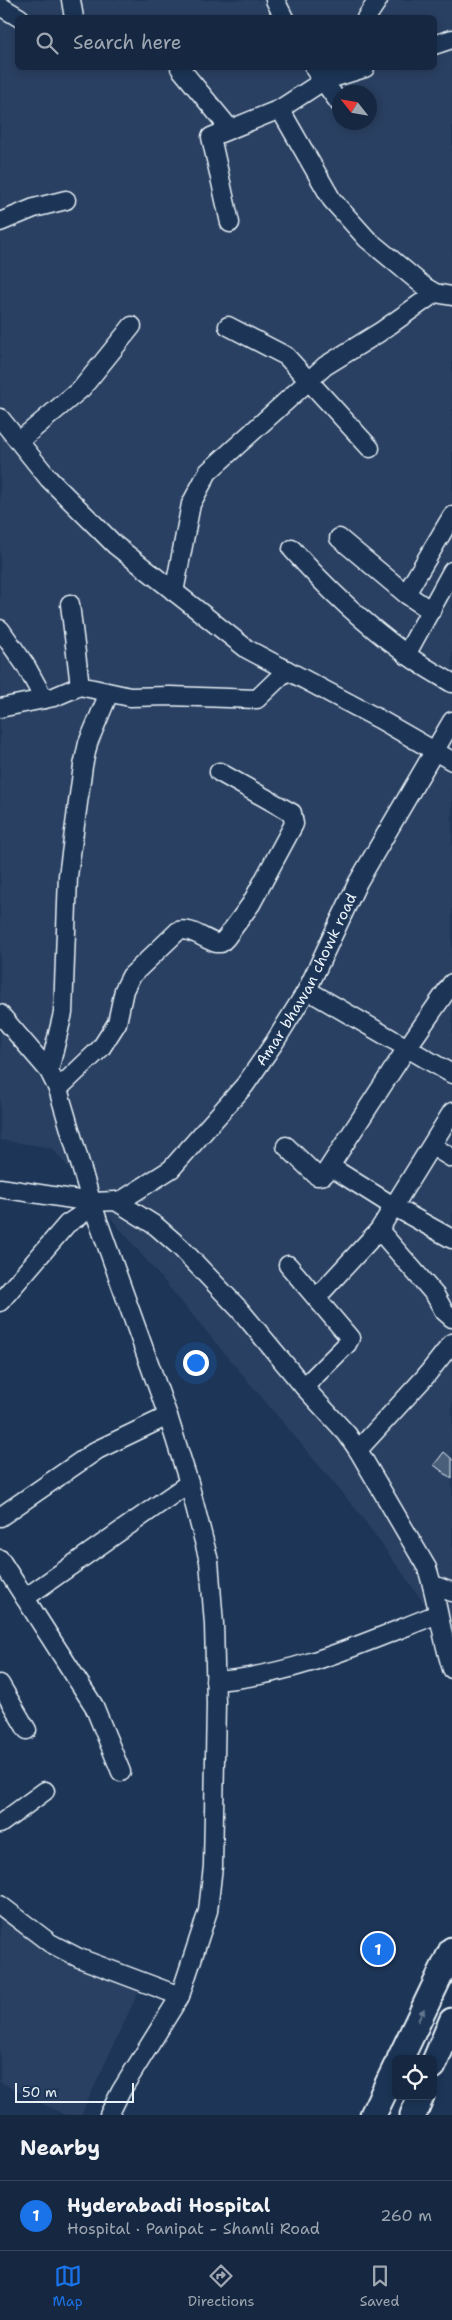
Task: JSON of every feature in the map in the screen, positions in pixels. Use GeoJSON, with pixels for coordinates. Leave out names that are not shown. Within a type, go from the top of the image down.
{"type":"FeatureCollection","features":[{"type":"Feature","properties":{"kind":"highway"},"geometry":{"type":"LineString","coordinates":[[402,2055],[452,1950]]}},
{"type":"Feature","properties":{"kind":"highway"},"geometry":{"type":"LineString","coordinates":[[437,2057],[452,2021]]}},
{"type":"Feature","properties":{"kind":"highway"},"geometry":{"type":"LineString","coordinates":[[373,2115],[392,2075]]}},
{"type":"Feature","properties":{"kind":"highway"},"geometry":{"type":"LineString","coordinates":[[413,2115],[419,2100]]}},
{"type":"Feature","properties":{"kind":"street"},"geometry":{"type":"LineString","coordinates":[[70,0],[73,15]]}},
{"type":"Feature","properties":{"kind":"street"},"geometry":{"type":"LineString","coordinates":[[275,0],[282,15]]}},
{"type":"Feature","properties":{"kind":"street"},"geometry":{"type":"LineString","coordinates":[[368,15],[378,0]]}},
{"type":"Feature","properties":{"kind":"street"},"geometry":{"type":"LineString","coordinates":[[0,6],[15,15]]}},
{"type":"Feature","properties":{"kind":"street"},"geometry":{"type":"LineString","coordinates":[[437,43],[452,39]]}},
{"type":"Feature","properties":{"kind":"street"},"geometry":{"type":"LineString","coordinates":[[182,70],[230,129]]}},
{"type":"Feature","properties":{"kind":"street"},"geometry":{"type":"LineString","coordinates":[[230,223],[211,137],[280,109],[319,74],[350,70]]}},
{"type":"Feature","properties":{"kind":"street"},"geometry":{"type":"LineString","coordinates":[[319,74],[332,93]]}},
{"type":"Feature","properties":{"kind":"street"},"geometry":{"type":"LineString","coordinates":[[280,109],[332,200],[348,220],[366,239],[411,276],[444,295]]}},
{"type":"Feature","properties":{"kind":"street"},"geometry":{"type":"LineString","coordinates":[[0,222],[34,208],[66,200]]}},
{"type":"Feature","properties":{"kind":"street"},"geometry":{"type":"LineString","coordinates":[[174,592],[191,504],[208,472],[325,366],[444,295]]}},
{"type":"Feature","properties":{"kind":"street"},"geometry":{"type":"LineString","coordinates":[[19,441],[82,388],[132,326]]}},
{"type":"Feature","properties":{"kind":"street"},"geometry":{"type":"LineString","coordinates":[[228,326],[286,356],[370,448]]}},
{"type":"Feature","properties":{"kind":"street"},"geometry":{"type":"LineString","coordinates":[[0,418],[50,479],[115,545],[247,649],[379,719],[452,761]]}},
{"type":"Feature","properties":{"kind":"street"},"geometry":{"type":"LineString","coordinates":[[406,594],[452,516]]}},
{"type":"Feature","properties":{"kind":"street"},"geometry":{"type":"LineString","coordinates":[[339,538],[406,594],[431,611]]}},
{"type":"Feature","properties":{"kind":"street"},"geometry":{"type":"LineString","coordinates":[[292,549],[316,576],[406,655],[452,683]]}},
{"type":"Feature","properties":{"kind":"street"},"geometry":{"type":"LineString","coordinates":[[406,655],[452,571]]}},
{"type":"Feature","properties":{"kind":"street"},"geometry":{"type":"LineString","coordinates":[[70,604],[80,686]]}},
{"type":"Feature","properties":{"kind":"street"},"geometry":{"type":"LineString","coordinates":[[0,629],[26,666],[44,699]]}},
{"type":"Feature","properties":{"kind":"street"},"geometry":{"type":"LineString","coordinates":[[0,708],[44,699],[80,686],[130,697],[170,696],[257,699],[287,670]]}},
{"type":"Feature","properties":{"kind":"street"},"geometry":{"type":"LineString","coordinates":[[49,1070],[63,1013],[68,876],[82,766],[88,743],[109,693]]}},
{"type":"Feature","properties":{"kind":"street","name":"Amar bhawan chowk road"},"geometry":{"type":"LineString","coordinates":[[119,1202],[156,1180],[179,1160],[245,1085],[307,990],[358,882],[452,721]]}},
{"type":"Feature","properties":{"kind":"street"},"geometry":{"type":"LineString","coordinates":[[58,1089],[102,1048],[117,1024],[126,983],[149,957],[178,932],[183,930],[188,930],[216,943],[226,938],[251,904],[294,824],[292,813],[219,772]]}},
{"type":"Feature","properties":{"kind":"street"},"geometry":{"type":"LineString","coordinates":[[286,1146],[317,1176],[324,1175],[452,983]]}},
{"type":"Feature","properties":{"kind":"street"},"geometry":{"type":"LineString","coordinates":[[307,990],[452,1074]]}},
{"type":"Feature","properties":{"kind":"street"},"geometry":{"type":"LineString","coordinates":[[0,1014],[49,1070],[58,1089],[93,1204],[168,1416],[189,1483],[209,1561],[215,1682],[212,1886],[208,1911],[180,1996],[121,2091],[109,2115]]}},
{"type":"Feature","properties":{"kind":"street"},"geometry":{"type":"LineString","coordinates":[[317,1297],[379,1230],[452,1112]]}},
{"type":"Feature","properties":{"kind":"street"},"geometry":{"type":"LineString","coordinates":[[432,1146],[452,1158]]}},
{"type":"Feature","properties":{"kind":"street"},"geometry":{"type":"LineString","coordinates":[[331,1166],[393,1206],[452,1239]]}},
{"type":"Feature","properties":{"kind":"street"},"geometry":{"type":"LineString","coordinates":[[0,1188],[93,1204],[119,1202],[156,1226],[180,1247],[240,1310],[304,1387],[348,1434],[419,1553],[433,1585],[444,1644],[452,1670]]}},
{"type":"Feature","properties":{"kind":"street"},"geometry":{"type":"LineString","coordinates":[[0,1302],[67,1224],[93,1204]]}},
{"type":"Feature","properties":{"kind":"street"},"geometry":{"type":"LineString","coordinates":[[379,1230],[436,1295],[444,1311],[452,1318]]}},
{"type":"Feature","properties":{"kind":"street"},"geometry":{"type":"LineString","coordinates":[[288,1264],[350,1338],[347,1344],[304,1387]]}},
{"type":"Feature","properties":{"kind":"street"},"geometry":{"type":"LineString","coordinates":[[358,1450],[425,1378],[452,1343]]}},
{"type":"Feature","properties":{"kind":"street"},"geometry":{"type":"LineString","coordinates":[[0,1517],[98,1450],[168,1416]]}},
{"type":"Feature","properties":{"kind":"street"},"geometry":{"type":"LineString","coordinates":[[24,1598],[189,1483]]}},
{"type":"Feature","properties":{"kind":"street"},"geometry":{"type":"LineString","coordinates":[[0,1559],[94,1706],[121,1772]]}},
{"type":"Feature","properties":{"kind":"street"},"geometry":{"type":"LineString","coordinates":[[433,1585],[452,1592]]}},
{"type":"Feature","properties":{"kind":"street"},"geometry":{"type":"LineString","coordinates":[[215,1682],[243,1680],[297,1668],[438,1614]]}},
{"type":"Feature","properties":{"kind":"street"},"geometry":{"type":"LineString","coordinates":[[0,1684],[27,1730]]}},
{"type":"Feature","properties":{"kind":"street"},"geometry":{"type":"LineString","coordinates":[[0,1824],[45,1791]]}},
{"type":"Feature","properties":{"kind":"street"},"geometry":{"type":"LineString","coordinates":[[0,1905],[50,1943],[79,1958],[180,1996]]}},
{"type":"Feature","properties":{"kind":"shaded area"},"geometry":{"type":"Polygon","coordinates":[[[0,0],[452,0],[452,1642],[359,1513],[52,1148],[0,1140],[0,0]]]}},
{"type":"Feature","properties":{"kind":"shaded area"},"geometry":{"type":"Polygon","coordinates":[[[0,1911],[142,1984],[81,2115],[65,2115],[0,2082],[0,1911]]]}},
{"type":"Feature","properties":{"kind":"building"},"geometry":{"type":"Polygon","coordinates":[[[444,1452],[452,1459],[452,1479],[434,1465],[444,1452]]]}},
{"type":"Feature","properties":{"kind":"place","name":"Hyderabadi Hospital"},"geometry":{"type":"Point","coordinates":[378,1949]}}]}
